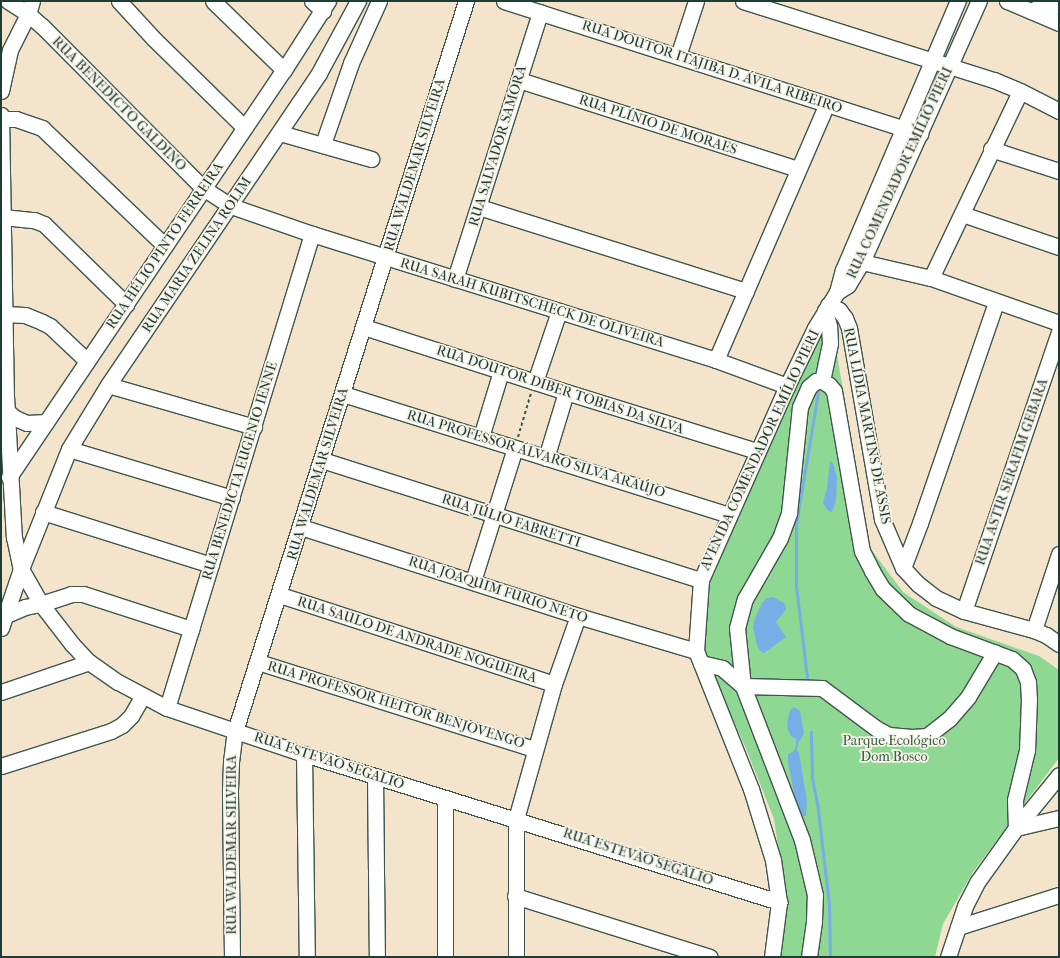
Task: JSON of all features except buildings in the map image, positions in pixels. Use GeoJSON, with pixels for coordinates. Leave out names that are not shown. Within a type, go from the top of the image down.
{"type":"FeatureCollection","features":[{"type":"Feature","properties":{"kind":"street","name":"RUA BENEDICTO GALDINO"},"geometry":{"type":"LineString","coordinates":[[8,1],[30,7],[203,188],[231,206]]}},
{"type":"Feature","properties":{"kind":"street"},"geometry":{"type":"LineString","coordinates":[[119,1],[154,38],[245,128]]}},
{"type":"Feature","properties":{"kind":"street"},"geometry":{"type":"LineString","coordinates":[[213,1],[284,70]]}},
{"type":"Feature","properties":{"kind":"street","name":"RUA MARIA ZELINA ROLIM"},"geometry":{"type":"LineString","coordinates":[[3,621],[20,569],[69,449],[108,385],[280,133],[319,72],[358,1]]}},
{"type":"Feature","properties":{"kind":"street"},"geometry":{"type":"LineString","coordinates":[[324,144],[352,63],[379,1]]}},
{"type":"Feature","properties":{"kind":"street","name":"RUA WALDEMAR SILVEIRA"},"geometry":{"type":"LineString","coordinates":[[232,957],[230,790],[231,762],[235,731],[280,595],[466,1]]}},
{"type":"Feature","properties":{"kind":"street","name":"RUA DOUTOR ITAJIBA D. ÁVILA RIBEIRO"},"geometry":{"type":"LineString","coordinates":[[504,1],[920,134]]}},
{"type":"Feature","properties":{"kind":"street"},"geometry":{"type":"LineString","coordinates":[[678,56],[696,1]]}},
{"type":"Feature","properties":{"kind":"street"},"geometry":{"type":"LineString","coordinates":[[743,1],[994,80],[1020,90],[1059,110]]}},
{"type":"Feature","properties":{"kind":"street","name":"RUA COMENDADOR EMÍLIO PIERI"},"geometry":{"type":"LineString","coordinates":[[837,292],[843,270],[902,128],[958,1]]}},
{"type":"Feature","properties":{"kind":"street","name":"RUA COMENDADOR EMÍLIO PIERI"},"geometry":{"type":"LineString","coordinates":[[837,292],[848,285],[862,262],[979,1]]}},
{"type":"Feature","properties":{"kind":"street"},"geometry":{"type":"LineString","coordinates":[[1007,1],[1059,22]]}},
{"type":"Feature","properties":{"kind":"street"},"geometry":{"type":"LineString","coordinates":[[1031,11],[1047,3],[1059,7]]}},
{"type":"Feature","properties":{"kind":"street","name":"RUA HÉLIO PINTO FERREIRA"},"geometry":{"type":"LineString","coordinates":[[1,492],[10,474],[284,70],[321,4]]}},
{"type":"Feature","properties":{"kind":"street"},"geometry":{"type":"LineString","coordinates":[[1,91],[10,50],[30,7]]}},
{"type":"Feature","properties":{"kind":"street","name":"RUA SALVADOR SAMORA"},"geometry":{"type":"LineString","coordinates":[[456,279],[540,12]]}},
{"type":"Feature","properties":{"kind":"street","name":"RUA PLÍNIO DE MORAES"},"geometry":{"type":"LineString","coordinates":[[519,80],[798,169]]}},
{"type":"Feature","properties":{"kind":"street"},"geometry":{"type":"LineString","coordinates":[[931,278],[1020,90]]}},
{"type":"Feature","properties":{"kind":"street"},"geometry":{"type":"LineString","coordinates":[[716,360],[827,104]]}},
{"type":"Feature","properties":{"kind":"street","name":"RUA ESTEVÃO SEGALIO"},"geometry":{"type":"LineString","coordinates":[[1,115],[3,217],[2,259],[6,396],[4,418],[10,474],[7,534],[20,569],[41,604],[72,644],[89,662],[142,697],[167,708],[304,754],[779,902]]}},
{"type":"Feature","properties":{"kind":"street"},"geometry":{"type":"LineString","coordinates":[[2,119],[16,119],[42,128],[165,246]]}},
{"type":"Feature","properties":{"kind":"street"},"geometry":{"type":"LineString","coordinates":[[280,133],[324,144],[371,159]]}},
{"type":"Feature","properties":{"kind":"street"},"geometry":{"type":"LineString","coordinates":[[991,149],[1059,171]]}},
{"type":"Feature","properties":{"kind":"street","name":"RUA SARAH KUBITSCHECK DE OLIVEIRA"},"geometry":{"type":"LineString","coordinates":[[231,206],[312,234],[716,360],[787,386]]}},
{"type":"Feature","properties":{"kind":"street"},"geometry":{"type":"LineString","coordinates":[[479,207],[746,290]]}},
{"type":"Feature","properties":{"kind":"street"},"geometry":{"type":"LineString","coordinates":[[962,214],[1059,247]]}},
{"type":"Feature","properties":{"kind":"street"},"geometry":{"type":"LineString","coordinates":[[3,217],[34,220],[44,224],[126,304]]}},
{"type":"Feature","properties":{"kind":"street","name":"RUA BENEDICTA EUGENIO IENNE"},"geometry":{"type":"LineString","coordinates":[[167,708],[312,234]]}},
{"type":"Feature","properties":{"kind":"street"},"geometry":{"type":"LineString","coordinates":[[862,262],[931,278],[1059,323]]}},
{"type":"Feature","properties":{"kind":"street","name":"AVENIDA COMENDADOR EMÍLIO PIERI"},"geometry":{"type":"LineString","coordinates":[[772,957],[779,902],[774,860],[752,789],[698,657],[701,580],[787,386],[826,308],[837,292]]}},
{"type":"Feature","properties":{"kind":"street"},"geometry":{"type":"LineString","coordinates":[[903,568],[996,302]]}},
{"type":"Feature","properties":{"kind":"street"},"geometry":{"type":"LineString","coordinates":[[822,381],[830,343],[826,308]]}},
{"type":"Feature","properties":{"kind":"street","name":"RUA LÍDIA MARTINS DE ASSIS"},"geometry":{"type":"LineString","coordinates":[[826,308],[839,310],[846,318],[849,328],[882,519],[903,568],[918,584],[936,598],[964,611],[1034,630],[1059,644]]}},
{"type":"Feature","properties":{"kind":"street"},"geometry":{"type":"LineString","coordinates":[[535,382],[559,311]]}},
{"type":"Feature","properties":{"kind":"street"},"geometry":{"type":"LineString","coordinates":[[4,314],[24,315],[50,326],[87,361]]}},
{"type":"Feature","properties":{"kind":"street","name":"RUA DOUTOR DIBER TOBIAS DA SILVA"},"geometry":{"type":"LineString","coordinates":[[364,326],[566,392],[757,451]]}},
{"type":"Feature","properties":{"kind":"street","name":"RUA ASTIR SERAFIM GEBARA"},"geometry":{"type":"LineString","coordinates":[[964,611],[1059,332]]}},
{"type":"Feature","properties":{"kind":"street"},"geometry":{"type":"LineString","coordinates":[[481,437],[501,371]]}},
{"type":"Feature","properties":{"kind":"street"},"geometry":{"type":"LineString","coordinates":[[809,957],[814,921],[815,895],[803,847],[743,686],[737,628],[745,600],[780,538],[789,513],[800,407],[809,388],[816,381],[822,381],[829,384],[834,390],[862,551],[883,589],[909,614],[950,636],[1012,659],[1023,669],[1028,682],[1027,750],[1015,800],[1016,828]]}},
{"type":"Feature","properties":{"kind":"street"},"geometry":{"type":"LineString","coordinates":[[108,385],[254,427]]}},
{"type":"Feature","properties":{"kind":"street"},"geometry":{"type":"LineString","coordinates":[[546,458],[566,392]]}},
{"type":"Feature","properties":{"kind":"street","name":"RUA PROFESSOR ÁLVARO SILVA ARAÚJO"},"geometry":{"type":"LineString","coordinates":[[343,394],[729,514]]}},
{"type":"Feature","properties":{"kind":"street"},"geometry":{"type":"LineString","coordinates":[[4,418],[14,418],[27,423],[46,422]]}},
{"type":"Feature","properties":{"kind":"street"},"geometry":{"type":"LineString","coordinates":[[473,581],[515,448]]}},
{"type":"Feature","properties":{"kind":"street"},"geometry":{"type":"LineString","coordinates":[[69,449],[232,498]]}},
{"type":"Feature","properties":{"kind":"street","name":"RUA JÚLIO FABRETTI"},"geometry":{"type":"LineString","coordinates":[[322,460],[701,580]]}},
{"type":"Feature","properties":{"kind":"street"},"geometry":{"type":"LineString","coordinates":[[43,512],[211,565]]}},
{"type":"Feature","properties":{"kind":"street","name":"RUA MARIA ZELINA ROLIM"},"geometry":{"type":"LineString","coordinates":[[7,534],[30,525],[43,512]]}},
{"type":"Feature","properties":{"kind":"street","name":"RUA JOAQUIM FURIO NETO"},"geometry":{"type":"LineString","coordinates":[[301,527],[473,581],[698,657],[722,668],[743,686]]}},
{"type":"Feature","properties":{"kind":"street"},"geometry":{"type":"LineString","coordinates":[[1034,630],[1059,554]]}},
{"type":"Feature","properties":{"kind":"street"},"geometry":{"type":"LineString","coordinates":[[3,621],[21,608],[41,604],[71,594],[83,594],[191,629]]}},
{"type":"Feature","properties":{"kind":"street","name":"RUA SAULO DE ANDRADE NOGUEIRA"},"geometry":{"type":"LineString","coordinates":[[280,595],[554,684]]}},
{"type":"Feature","properties":{"kind":"street"},"geometry":{"type":"LineString","coordinates":[[516,957],[516,819],[534,749],[554,684],[578,616]]}},
{"type":"Feature","properties":{"kind":"street"},"geometry":{"type":"LineString","coordinates":[[743,686],[822,688],[877,729],[889,735],[912,737],[927,736],[949,719],[968,697],[995,652]]}},
{"type":"Feature","properties":{"kind":"street"},"geometry":{"type":"LineString","coordinates":[[7,690],[89,662]]}},
{"type":"Feature","properties":{"kind":"street","name":"RUA PROFESSOR HEITOR BENJOVENGO"},"geometry":{"type":"LineString","coordinates":[[258,662],[534,749]]}},
{"type":"Feature","properties":{"kind":"street"},"geometry":{"type":"LineString","coordinates":[[1,766],[111,731],[122,725],[131,716],[142,697]]}},
{"type":"Feature","properties":{"kind":"street"},"geometry":{"type":"LineString","coordinates":[[304,754],[306,957]]}},
{"type":"Feature","properties":{"kind":"street"},"geometry":{"type":"LineString","coordinates":[[948,957],[965,906],[978,881],[1016,828],[1059,775]]}},
{"type":"Feature","properties":{"kind":"street"},"geometry":{"type":"LineString","coordinates":[[375,776],[377,957]]}},
{"type":"Feature","properties":{"kind":"street"},"geometry":{"type":"LineString","coordinates":[[445,798],[445,957]]}},
{"type":"Feature","properties":{"kind":"street"},"geometry":{"type":"LineString","coordinates":[[1016,828],[1059,818]]}},
{"type":"Feature","properties":{"kind":"street"},"geometry":{"type":"LineString","coordinates":[[958,927],[1059,895]]}},
{"type":"Feature","properties":{"kind":"street"},"geometry":{"type":"LineString","coordinates":[[515,896],[710,957]]}},
{"type":"Feature","properties":{"kind":"path"},"geometry":{"type":"LineString","coordinates":[[515,448],[535,382]]}},
{"type":"Feature","properties":{"kind":"green space","name":"Parque Ecológico Dom Bosco"},"geometry":{"type":"Polygon","coordinates":[[[826,332],[835,343],[870,548],[903,592],[956,627],[1039,656],[1059,670],[1059,758],[973,872],[943,924],[935,957],[776,957],[781,865],[774,819],[747,751],[703,652],[704,603],[717,560],[817,337],[826,332]]]}},
{"type":"Feature","properties":{"kind":"water"},"geometry":{"type":"Polygon","coordinates":[[[830,461],[833,463],[837,478],[836,500],[832,512],[828,511],[823,503],[827,488],[830,461]]]}},
{"type":"Feature","properties":{"kind":"water"},"geometry":{"type":"Polygon","coordinates":[[[773,597],[784,603],[786,609],[776,622],[786,637],[764,653],[760,651],[757,645],[753,627],[755,618],[762,603],[767,598],[773,597]]]}},
{"type":"Feature","properties":{"kind":"water"},"geometry":{"type":"Polygon","coordinates":[[[794,707],[800,711],[804,734],[798,743],[797,750],[799,753],[807,801],[806,816],[799,817],[788,763],[788,754],[794,751],[796,745],[796,739],[791,736],[787,723],[790,710],[794,707]]]}},
{"type":"Feature","properties":{"kind":"waterway"},"geometry":{"type":"LineString","coordinates":[[807,677],[796,586],[796,524],[818,393]]}},
{"type":"Feature","properties":{"kind":"waterway"},"geometry":{"type":"LineString","coordinates":[[811,732],[812,778],[818,810],[829,905],[830,957]]}}]}
